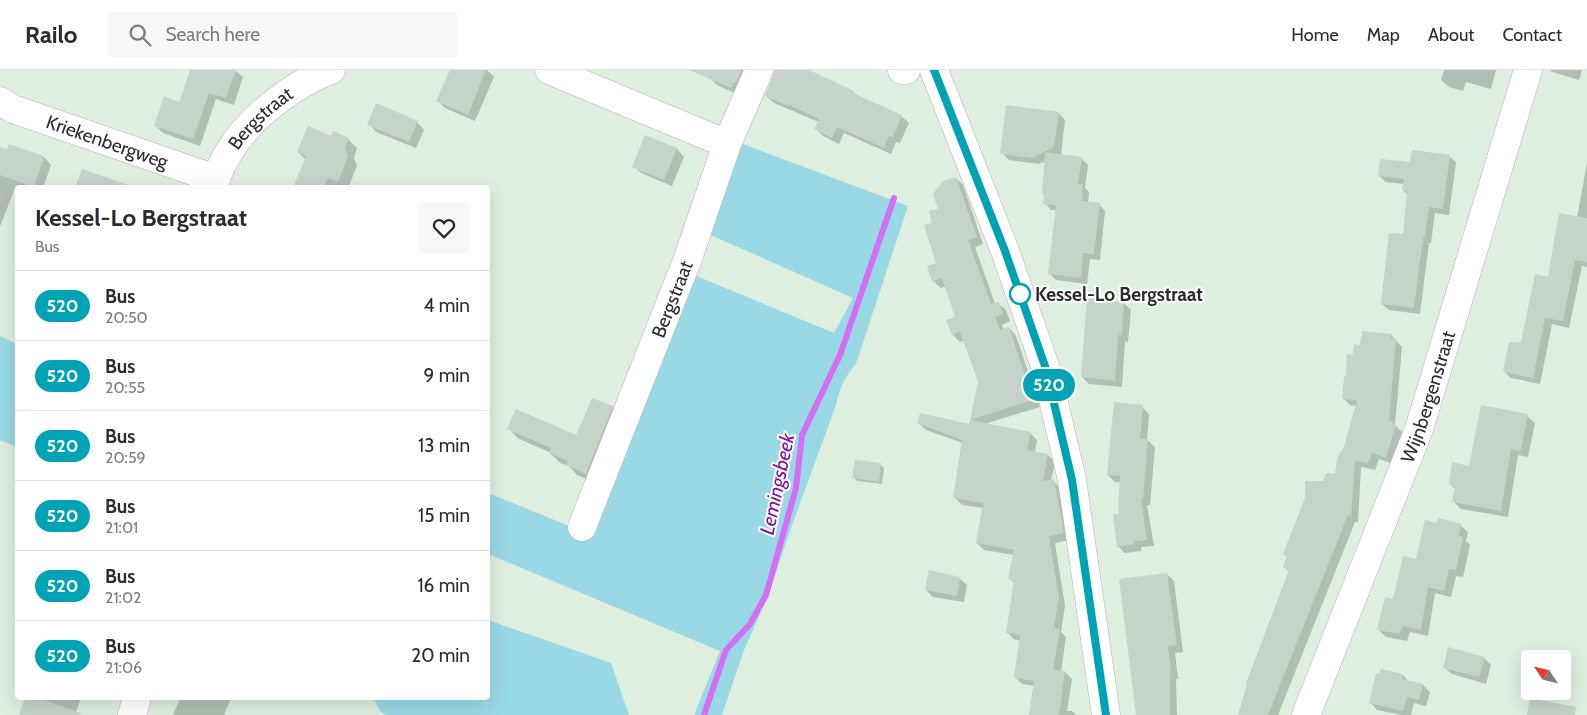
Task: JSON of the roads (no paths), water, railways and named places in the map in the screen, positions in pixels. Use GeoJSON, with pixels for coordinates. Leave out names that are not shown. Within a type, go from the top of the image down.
{"type":"FeatureCollection","features":[{"type":"Feature","properties":{"kind":"street","name":"Bergstraat"},"geometry":{"type":"LineString","coordinates":[[215,183],[229,152],[255,119],[286,94],[320,74],[331,70]]}},
{"type":"Feature","properties":{"kind":"street"},"geometry":{"type":"LineString","coordinates":[[549,70],[727,144]]}},
{"type":"Feature","properties":{"kind":"street","name":"Bergstraat"},"geometry":{"type":"LineString","coordinates":[[582,527],[688,258],[727,144],[759,70]]}},
{"type":"Feature","properties":{"kind":"street"},"geometry":{"type":"LineString","coordinates":[[934,70],[1005,251],[1046,369],[1072,480],[1106,715]]}},
{"type":"Feature","properties":{"kind":"street","name":"Wijnbergenstraat"},"geometry":{"type":"LineString","coordinates":[[1306,715],[1419,429],[1528,70]]}},
{"type":"Feature","properties":{"kind":"street","name":"Kriekenbergweg"},"geometry":{"type":"LineString","coordinates":[[0,101],[13,109],[215,183]]}},
{"type":"Feature","properties":{"kind":"street"},"geometry":{"type":"LineString","coordinates":[[132,715],[136,700]]}},
{"type":"Feature","properties":{"kind":"waterway","name":"Lemingsbeek"},"geometry":{"type":"LineString","coordinates":[[704,715],[726,650],[750,624],[766,595],[796,488],[802,435],[840,355],[894,198]]}},
{"type":"Feature","properties":{"kind":"place","name":"Kessel-Lo Bergstraat"},"geometry":{"type":"Point","coordinates":[1020,294]}}]}
